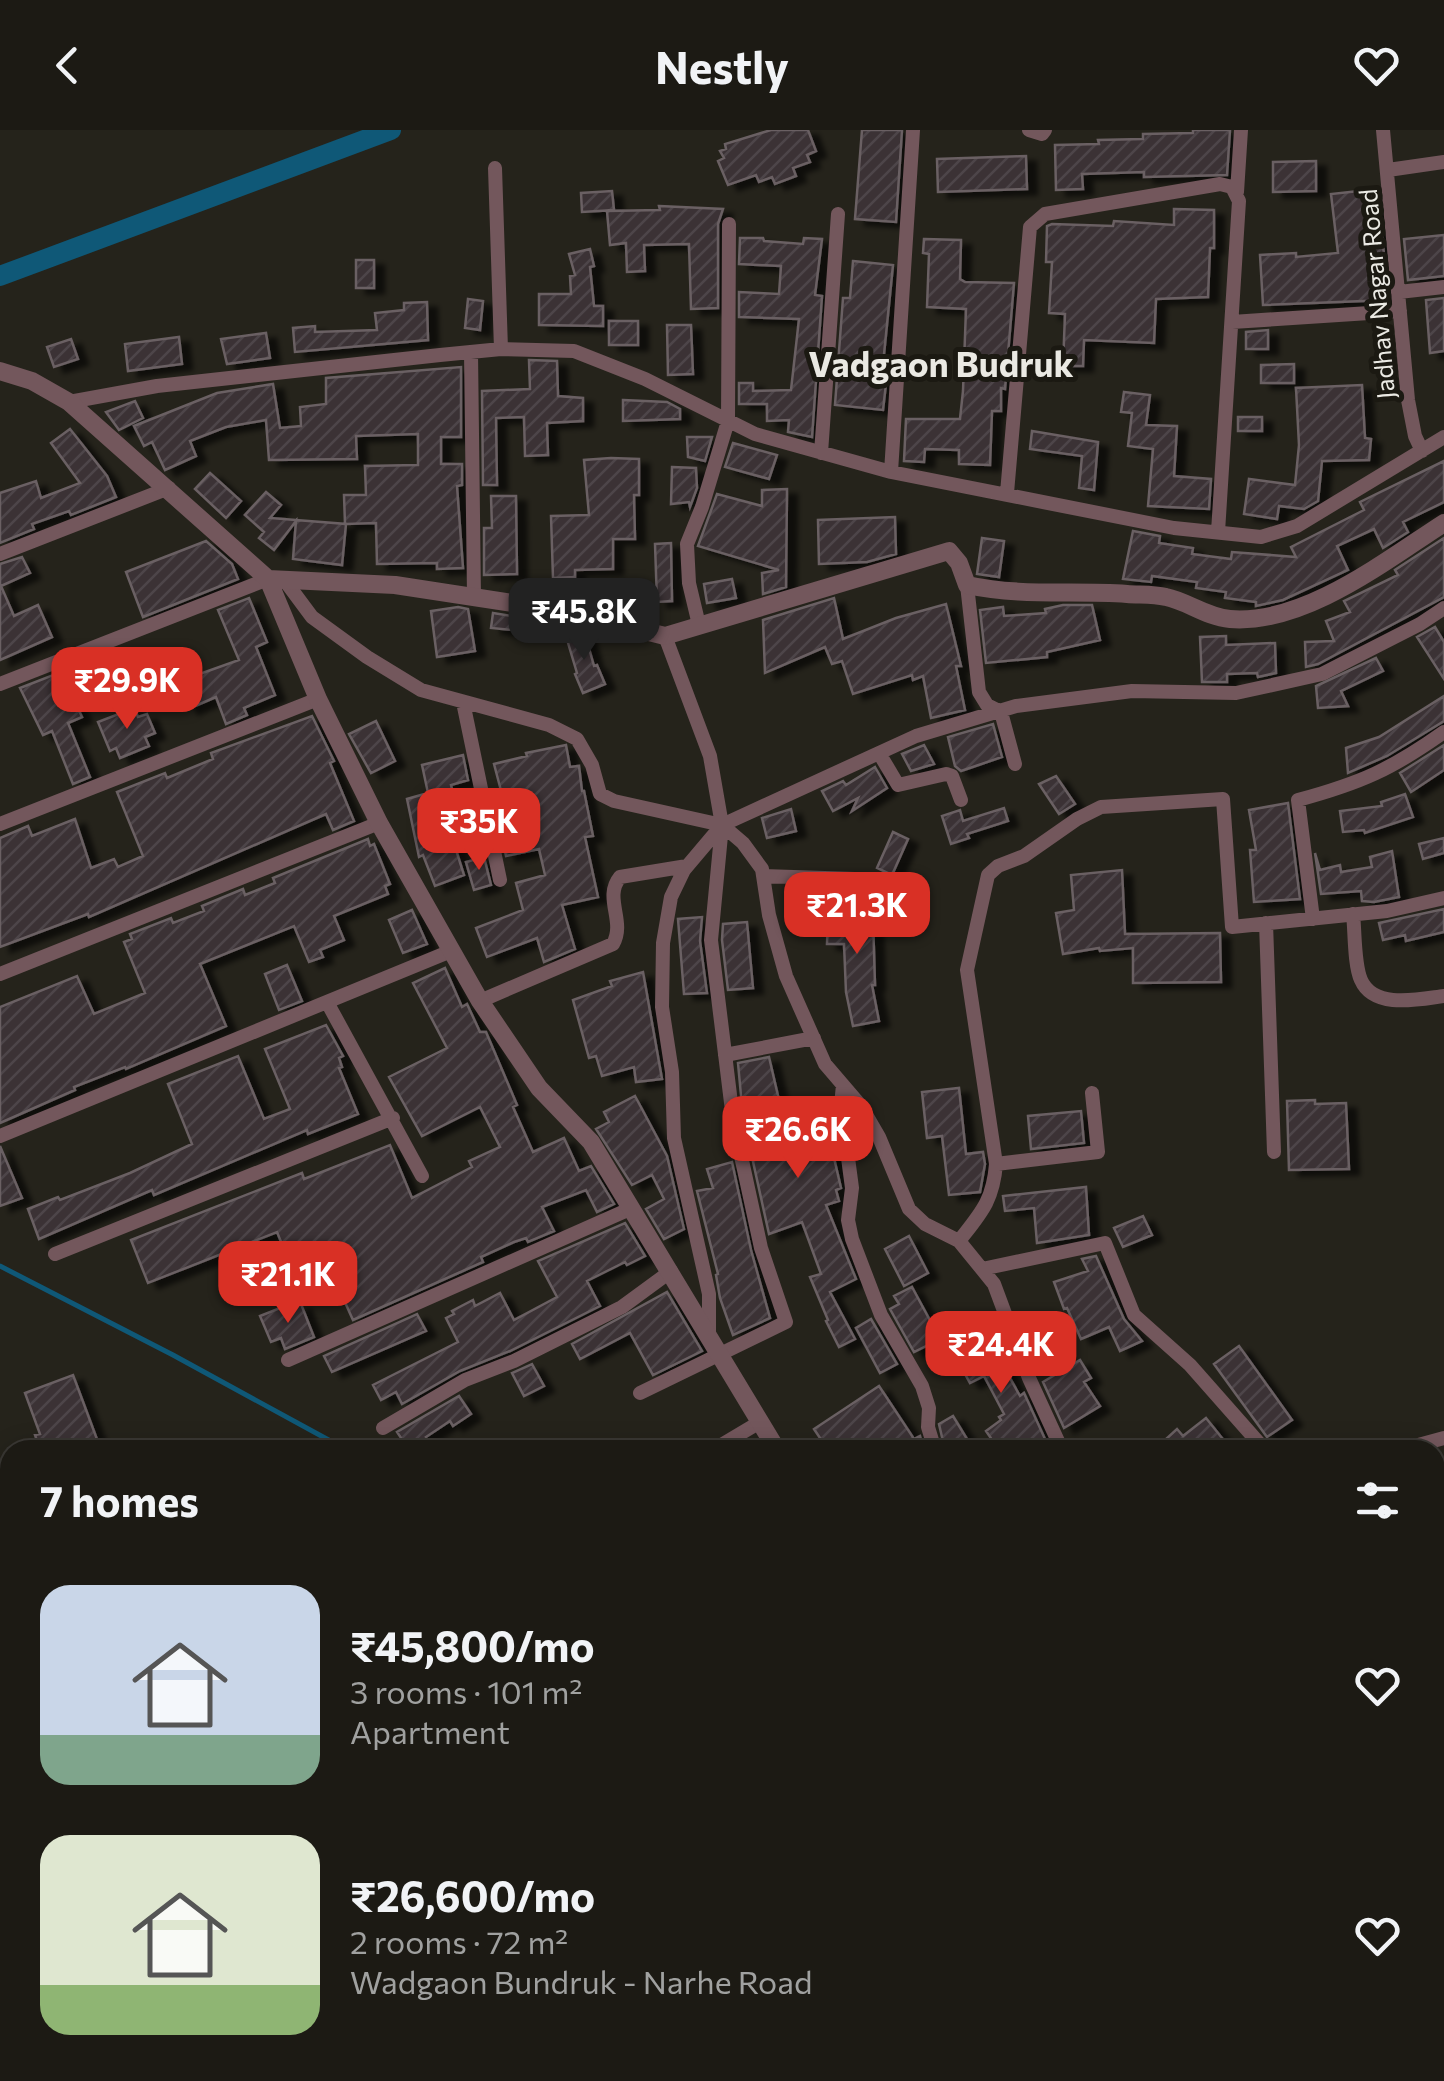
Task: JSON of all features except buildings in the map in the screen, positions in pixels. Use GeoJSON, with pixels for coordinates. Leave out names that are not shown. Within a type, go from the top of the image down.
{"type":"FeatureCollection","features":[{"type":"Feature","properties":{"kind":"street"},"geometry":{"type":"LineString","coordinates":[[891,472],[913,130]]}},
{"type":"Feature","properties":{"kind":"street"},"geometry":{"type":"LineString","coordinates":[[1028,130],[1042,134],[1045,130]]}},
{"type":"Feature","properties":{"kind":"street"},"geometry":{"type":"LineString","coordinates":[[1218,532],[1241,130]]}},
{"type":"Feature","properties":{"kind":"street","name":"Jadhav Nagar Road"},"geometry":{"type":"LineString","coordinates":[[1382,130],[1408,400],[1422,452]]}},
{"type":"Feature","properties":{"kind":"street"},"geometry":{"type":"LineString","coordinates":[[1388,170],[1444,162]]}},
{"type":"Feature","properties":{"kind":"street"},"geometry":{"type":"LineString","coordinates":[[495,168],[501,349]]}},
{"type":"Feature","properties":{"kind":"street"},"geometry":{"type":"LineString","coordinates":[[1007,493],[1030,227],[1045,214],[1220,184],[1232,186],[1237,192]]}},
{"type":"Feature","properties":{"kind":"street"},"geometry":{"type":"LineString","coordinates":[[821,453],[838,214]]}},
{"type":"Feature","properties":{"kind":"street"},"geometry":{"type":"LineString","coordinates":[[699,625],[689,583],[687,544],[728,421],[729,224]]}},
{"type":"Feature","properties":{"kind":"street"},"geometry":{"type":"LineString","coordinates":[[1399,292],[1444,287]]}},
{"type":"Feature","properties":{"kind":"street"},"geometry":{"type":"LineString","coordinates":[[1232,322],[1400,311]]}},
{"type":"Feature","properties":{"kind":"street"},"geometry":{"type":"LineString","coordinates":[[70,402],[157,386],[470,352],[574,351],[646,380],[755,434],[821,453],[891,472],[1174,528],[1260,538],[1296,526],[1444,437]]}},
{"type":"Feature","properties":{"kind":"street"},"geometry":{"type":"LineString","coordinates":[[470,352],[474,597]]}},
{"type":"Feature","properties":{"kind":"street"},"geometry":{"type":"LineString","coordinates":[[0,371],[32,381],[70,402],[275,579],[312,618],[366,658],[421,690],[548,725],[577,738],[592,766],[600,794],[614,801],[722,824],[743,843],[764,876],[768,915],[786,976],[825,1064],[861,1106],[880,1137],[909,1210],[958,1242],[994,1284],[1057,1440]]}},
{"type":"Feature","properties":{"kind":"street"},"geometry":{"type":"LineString","coordinates":[[0,554],[168,488]]}},
{"type":"Feature","properties":{"kind":"street"},"geometry":{"type":"LineString","coordinates":[[966,585],[1005,593],[1108,592],[1168,597],[1195,610],[1230,619],[1279,616],[1322,597],[1444,523]]}},
{"type":"Feature","properties":{"kind":"street"},"geometry":{"type":"LineString","coordinates":[[0,684],[275,579],[395,584],[564,611],[666,636],[949,550],[959,563],[966,585],[978,692],[988,705],[1001,712],[1015,764]]}},
{"type":"Feature","properties":{"kind":"street"},"geometry":{"type":"LineString","coordinates":[[275,579],[318,699],[378,823],[480,1001],[539,1088],[591,1142],[771,1440]]}},
{"type":"Feature","properties":{"kind":"street"},"geometry":{"type":"LineString","coordinates":[[709,1336],[709,1294],[674,1138],[672,1072],[662,1007],[670,896],[687,866],[722,824],[916,736],[1016,706],[1132,691],[1236,693],[1322,674],[1444,608]]}},
{"type":"Feature","properties":{"kind":"street"},"geometry":{"type":"LineString","coordinates":[[640,1393],[786,1322],[761,1248],[741,1164],[725,1055],[711,940],[722,824],[710,756],[666,636]]}},
{"type":"Feature","properties":{"kind":"street"},"geometry":{"type":"LineString","coordinates":[[0,824],[318,699]]}},
{"type":"Feature","properties":{"kind":"street"},"geometry":{"type":"LineString","coordinates":[[463,702],[500,880]]}},
{"type":"Feature","properties":{"kind":"street"},"geometry":{"type":"LineString","coordinates":[[1313,919],[1298,800],[1355,785],[1405,760],[1444,732]]}},
{"type":"Feature","properties":{"kind":"street"},"geometry":{"type":"LineString","coordinates":[[878,753],[898,785],[946,774],[952,776],[962,800]]}},
{"type":"Feature","properties":{"kind":"street"},"geometry":{"type":"LineString","coordinates":[[958,1242],[994,1189],[996,1164],[966,970],[988,875],[998,866],[1024,856],[1076,819],[1101,807],[1223,799],[1232,927],[1353,914],[1444,898]]}},
{"type":"Feature","properties":{"kind":"street"},"geometry":{"type":"LineString","coordinates":[[0,974],[378,823]]}},
{"type":"Feature","properties":{"kind":"street"},"geometry":{"type":"LineString","coordinates":[[480,1001],[613,944],[620,926],[613,899],[614,885],[620,878],[687,866]]}},
{"type":"Feature","properties":{"kind":"street"},"geometry":{"type":"LineString","coordinates":[[764,876],[855,879],[890,886]]}},
{"type":"Feature","properties":{"kind":"street"},"geometry":{"type":"LineString","coordinates":[[1353,914],[1361,981],[1376,996],[1403,1001],[1444,996]]}},
{"type":"Feature","properties":{"kind":"street"},"geometry":{"type":"LineString","coordinates":[[1266,924],[1274,1152]]}},
{"type":"Feature","properties":{"kind":"street"},"geometry":{"type":"LineString","coordinates":[[0,1136],[452,950]]}},
{"type":"Feature","properties":{"kind":"street"},"geometry":{"type":"LineString","coordinates":[[327,1002],[422,1176]]}},
{"type":"Feature","properties":{"kind":"street"},"geometry":{"type":"LineString","coordinates":[[725,1055],[814,1038]]}},
{"type":"Feature","properties":{"kind":"street"},"geometry":{"type":"LineString","coordinates":[[843,1085],[841,1105],[852,1188],[848,1220],[852,1239],[881,1314],[922,1386],[932,1440]]}},
{"type":"Feature","properties":{"kind":"street"},"geometry":{"type":"LineString","coordinates":[[996,1164],[1098,1152],[1092,1093]]}},
{"type":"Feature","properties":{"kind":"street"},"geometry":{"type":"LineString","coordinates":[[55,1254],[393,1118]]}},
{"type":"Feature","properties":{"kind":"street"},"geometry":{"type":"LineString","coordinates":[[288,1360],[632,1208]]}},
{"type":"Feature","properties":{"kind":"street"},"geometry":{"type":"LineString","coordinates":[[982,1269],[1105,1244],[1134,1316],[1190,1365],[1257,1440]]}},
{"type":"Feature","properties":{"kind":"street"},"geometry":{"type":"LineString","coordinates":[[383,1428],[464,1380],[514,1361],[622,1307],[670,1271]]}},
{"type":"Feature","properties":{"kind":"street"},"geometry":{"type":"LineString","coordinates":[[730,1440],[760,1422]]}},
{"type":"Feature","properties":{"kind":"waterway"},"geometry":{"type":"LineString","coordinates":[[0,276],[391,130]]}},
{"type":"Feature","properties":{"kind":"waterway"},"geometry":{"type":"LineString","coordinates":[[0,1266],[329,1440]]}},
{"type":"Feature","properties":{"kind":"district","name":"Vadgaon Budruk"},"geometry":{"type":"Point","coordinates":[941,365]}}]}
